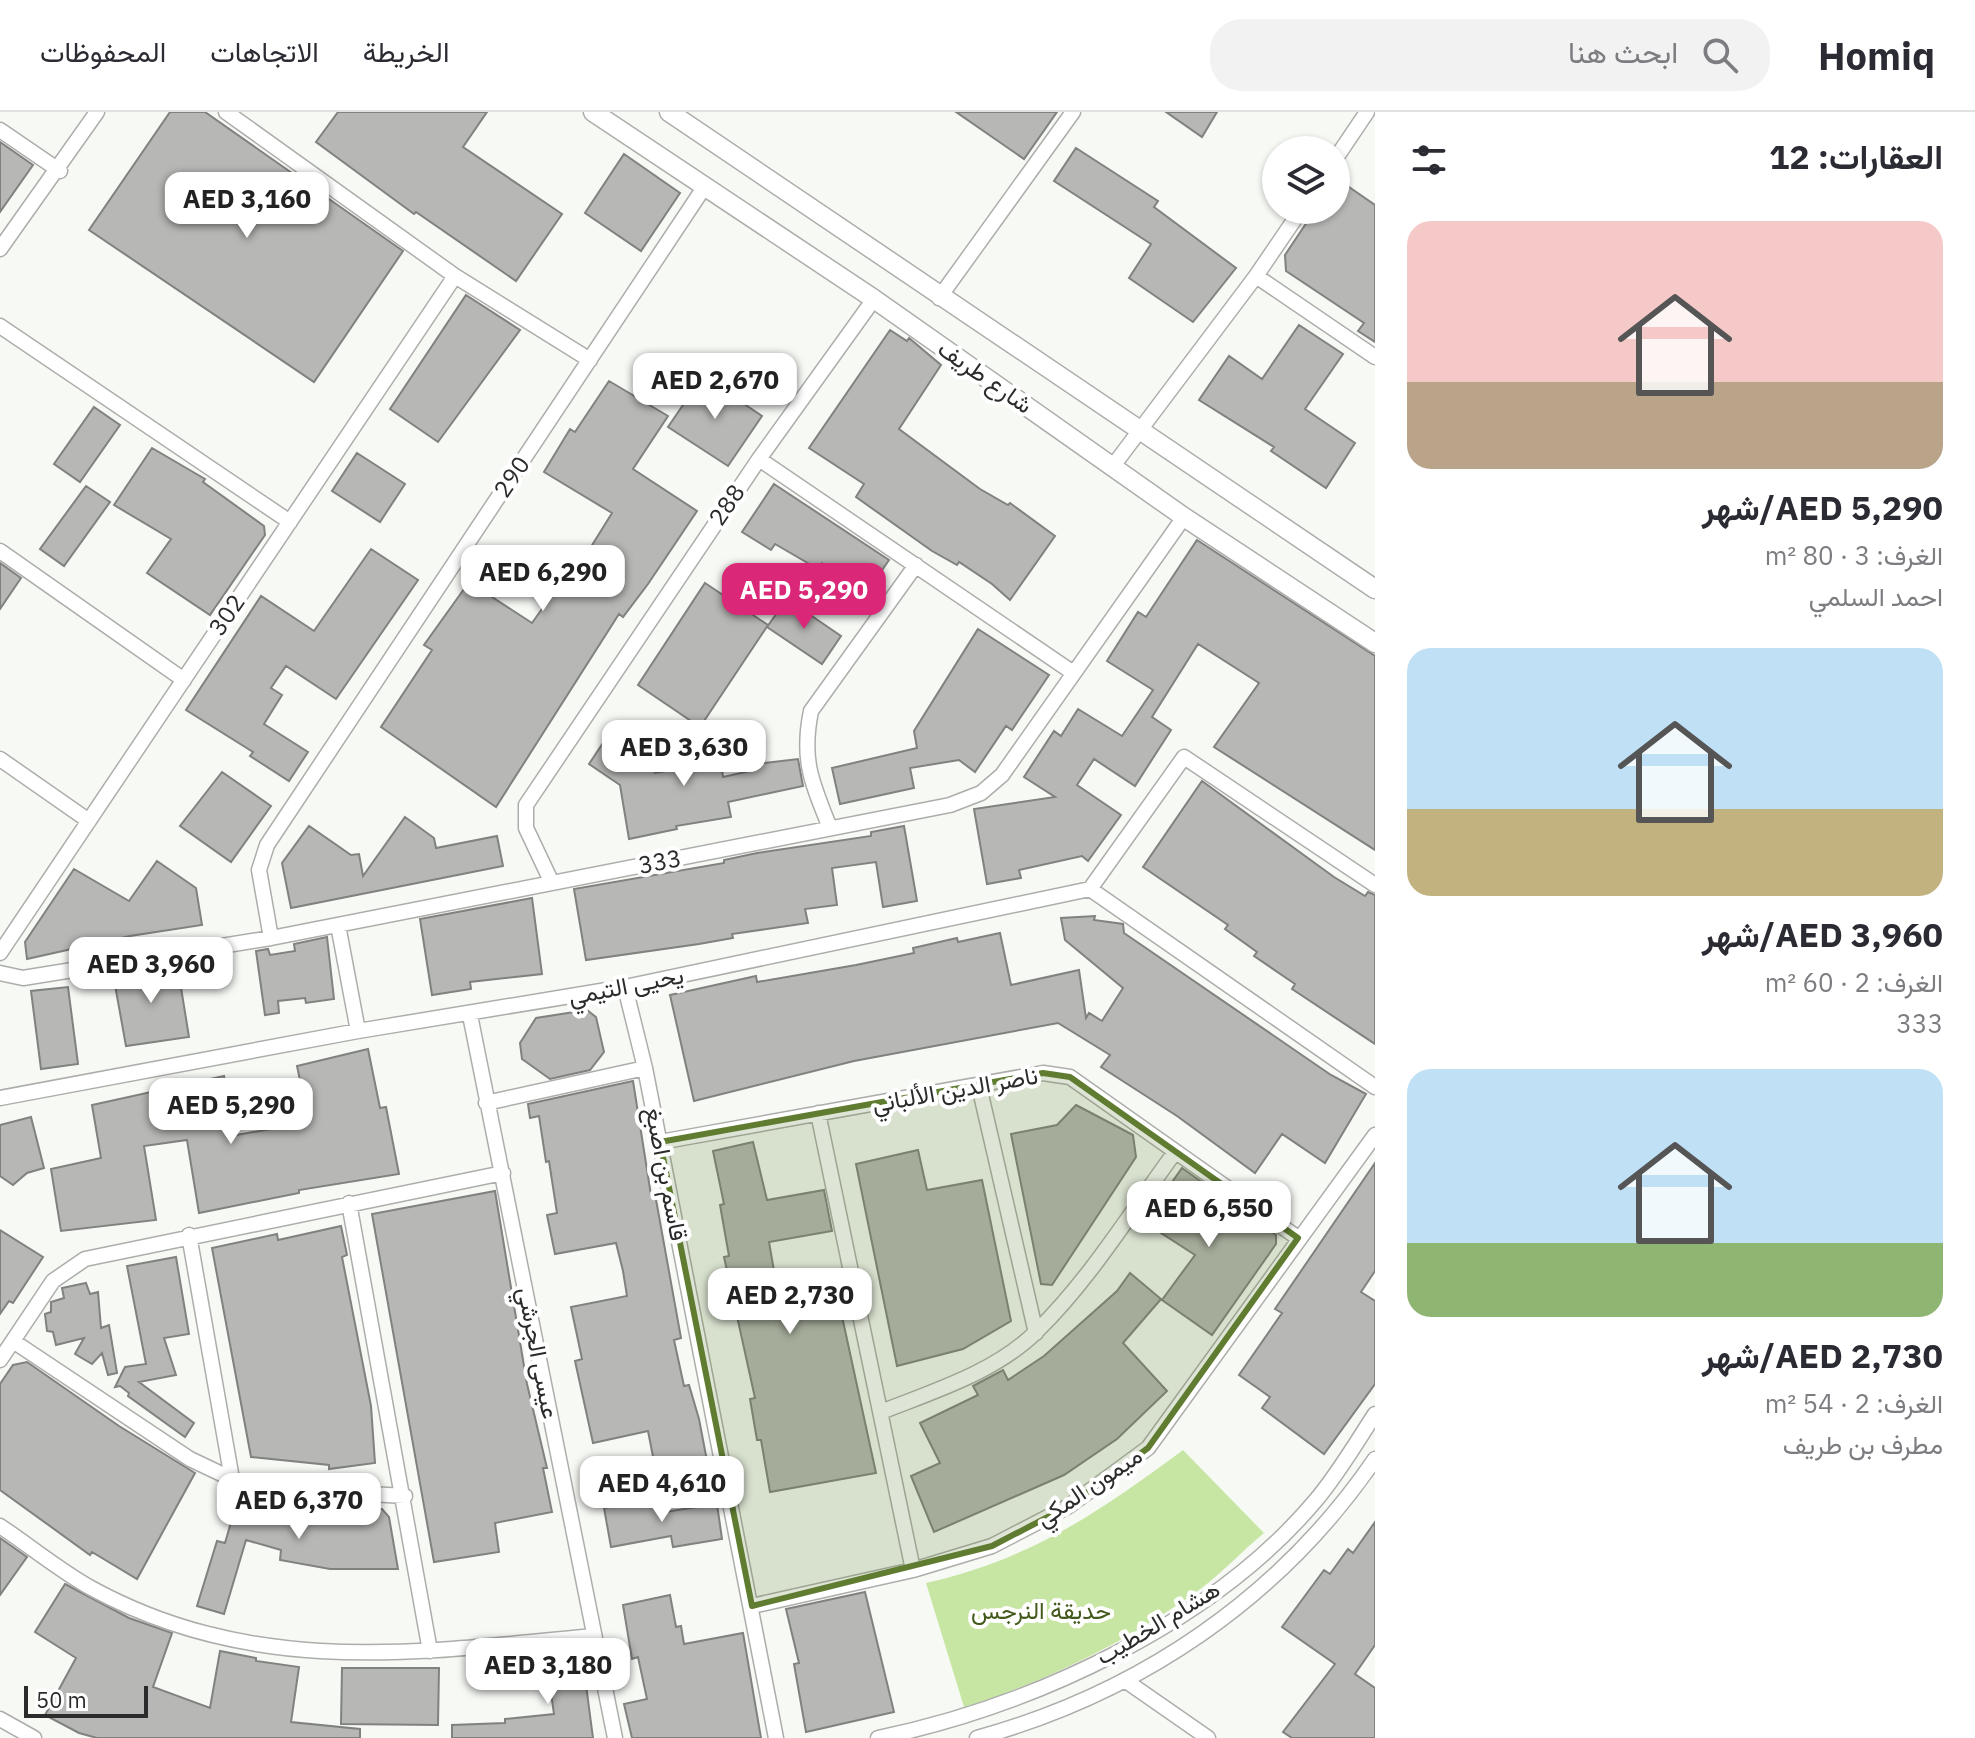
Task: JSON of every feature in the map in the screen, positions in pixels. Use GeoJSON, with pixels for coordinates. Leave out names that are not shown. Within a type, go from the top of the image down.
{"type":"FeatureCollection","features":[{"type":"Feature","properties":{"kind":"street"},"geometry":{"type":"LineString","coordinates":[[0,249],[97,112]]}},
{"type":"Feature","properties":{"kind":"street"},"geometry":{"type":"LineString","coordinates":[[226,112],[455,276],[590,360]]}},
{"type":"Feature","properties":{"kind":"street","name":"شارع طريف"},"geometry":{"type":"LineString","coordinates":[[593,112],[703,189],[874,299],[1184,517],[1375,643]]}},
{"type":"Feature","properties":{"kind":"street","name":"شارع طريف"},"geometry":{"type":"LineString","coordinates":[[669,112],[939,298],[1140,429],[1375,589]]}},
{"type":"Feature","properties":{"kind":"street"},"geometry":{"type":"LineString","coordinates":[[939,298],[1073,112]]}},
{"type":"Feature","properties":{"kind":"street"},"geometry":{"type":"LineString","coordinates":[[1350,137],[1367,112]]}},
{"type":"Feature","properties":{"kind":"street"},"geometry":{"type":"LineString","coordinates":[[0,130],[58,170]]}},
{"type":"Feature","properties":{"kind":"street","name":"290"},"geometry":{"type":"LineString","coordinates":[[271,938],[259,870],[267,845],[703,189]]}},
{"type":"Feature","properties":{"kind":"street"},"geometry":{"type":"LineString","coordinates":[[1113,466],[1291,224]]}},
{"type":"Feature","properties":{"kind":"street","name":"302"},"geometry":{"type":"LineString","coordinates":[[0,953],[455,276]]}},
{"type":"Feature","properties":{"kind":"street"},"geometry":{"type":"LineString","coordinates":[[1256,276],[1375,357]]}},
{"type":"Feature","properties":{"kind":"street","name":"288"},"geometry":{"type":"LineString","coordinates":[[552,883],[526,828],[526,805],[759,459],[874,299]]}},
{"type":"Feature","properties":{"kind":"street"},"geometry":{"type":"LineString","coordinates":[[0,326],[290,522]]}},
{"type":"Feature","properties":{"kind":"street"},"geometry":{"type":"LineString","coordinates":[[759,459],[1072,672]]}},
{"type":"Feature","properties":{"kind":"street","name":"333"},"geometry":{"type":"LineString","coordinates":[[0,973],[23,978],[271,938],[950,805],[981,793],[1002,775],[1184,517]]}},
{"type":"Feature","properties":{"kind":"street"},"geometry":{"type":"LineString","coordinates":[[0,551],[184,680]]}},
{"type":"Feature","properties":{"kind":"street"},"geometry":{"type":"LineString","coordinates":[[830,828],[808,773],[805,740],[811,711],[916,565]]}},
{"type":"Feature","properties":{"kind":"street"},"geometry":{"type":"LineString","coordinates":[[1375,885],[1184,757],[1090,889],[1375,1087]]}},
{"type":"Feature","properties":{"kind":"street"},"geometry":{"type":"LineString","coordinates":[[0,759],[89,821]]}},
{"type":"Feature","properties":{"kind":"street","name":"يحيى التيمي"},"geometry":{"type":"LineString","coordinates":[[0,1098],[358,1031],[470,1015],[625,987],[1090,889]]}},
{"type":"Feature","properties":{"kind":"street"},"geometry":{"type":"LineString","coordinates":[[338,925],[358,1031]]}},
{"type":"Feature","properties":{"kind":"street","name":"قاسم بن اصبغ"},"geometry":{"type":"LineString","coordinates":[[625,987],[660,1142],[776,1738]]}},
{"type":"Feature","properties":{"kind":"street","name":"عيسى الجرشي"},"geometry":{"type":"LineString","coordinates":[[470,1015],[615,1738]]}},
{"type":"Feature","properties":{"kind":"street"},"geometry":{"type":"LineString","coordinates":[[486,1103],[645,1068]]}},
{"type":"Feature","properties":{"kind":"street","name":"ناصر الدين الألباني"},"geometry":{"type":"LineString","coordinates":[[660,1142],[1043,1073],[1070,1077],[1298,1238]]}},
{"type":"Feature","properties":{"kind":"street"},"geometry":{"type":"LineString","coordinates":[[979,1086],[1036,1333]]}},
{"type":"Feature","properties":{"kind":"street"},"geometry":{"type":"LineString","coordinates":[[818,1113],[913,1570]]}},
{"type":"Feature","properties":{"kind":"street","name":"ميمون المكي"},"geometry":{"type":"LineString","coordinates":[[752,1606],[913,1570],[992,1546],[1069,1506],[1148,1448],[1209,1368],[1298,1238],[1375,1135]]}},
{"type":"Feature","properties":{"kind":"street"},"geometry":{"type":"LineString","coordinates":[[881,1412],[960,1381],[1036,1333],[1092,1266],[1175,1152]]}},
{"type":"Feature","properties":{"kind":"street"},"geometry":{"type":"LineString","coordinates":[[0,1360],[53,1281],[85,1259],[189,1235],[503,1173]]}},
{"type":"Feature","properties":{"kind":"street"},"geometry":{"type":"LineString","coordinates":[[349,1203],[405,1496],[430,1651]]}},
{"type":"Feature","properties":{"kind":"street"},"geometry":{"type":"LineString","coordinates":[[189,1235],[232,1479]]}},
{"type":"Feature","properties":{"kind":"street"},"geometry":{"type":"LineString","coordinates":[[13,1341],[190,1459],[232,1479],[278,1489],[405,1496]]}},
{"type":"Feature","properties":{"kind":"street","name":"هشام الخطيب"},"geometry":{"type":"LineString","coordinates":[[878,1738],[985,1709],[1086,1666],[1178,1617],[1224,1585],[1316,1500],[1375,1414]]}},
{"type":"Feature","properties":{"kind":"street","name":"هشام الخطيب"},"geometry":{"type":"LineString","coordinates":[[977,1738],[1126,1681],[1195,1639],[1254,1596],[1339,1512],[1375,1459]]}},
{"type":"Feature","properties":{"kind":"street"},"geometry":{"type":"LineString","coordinates":[[0,1526],[90,1587],[152,1616],[223,1638],[310,1653],[430,1651],[593,1636]]}},
{"type":"Feature","properties":{"kind":"street"},"geometry":{"type":"LineString","coordinates":[[1126,1681],[1208,1738]]}},
{"type":"Feature","properties":{"kind":"street"},"geometry":{"type":"LineString","coordinates":[[0,1719],[34,1738]]}},
{"type":"Feature","properties":{"kind":"highlighted area"},"geometry":{"type":"Polygon","coordinates":[[[1043,1073],[1070,1077],[1298,1238],[1148,1448],[1069,1506],[992,1546],[752,1606],[660,1142],[1043,1073]]]}},
{"type":"Feature","properties":{"kind":"green space","name":"حديقة النرجس"},"geometry":{"type":"Polygon","coordinates":[[[1183,1450],[1264,1533],[1207,1583],[1172,1609],[1116,1643],[1057,1672],[964,1707],[926,1583],[999,1561],[1062,1531],[1092,1514],[1183,1450]]]}},
{"type":"Feature","properties":{"kind":"building"},"geometry":{"type":"Polygon","coordinates":[[[170,112],[205,112],[403,251],[314,382],[89,230],[170,112]]]}},
{"type":"Feature","properties":{"kind":"building"},"geometry":{"type":"Polygon","coordinates":[[[338,112],[487,112],[463,147],[562,214],[516,281],[416,212],[414,214],[316,142],[338,112]]]}},
{"type":"Feature","properties":{"kind":"building"},"geometry":{"type":"Polygon","coordinates":[[[956,112],[1057,112],[1024,159],[956,112]]]}},
{"type":"Feature","properties":{"kind":"building"},"geometry":{"type":"Polygon","coordinates":[[[1166,112],[1217,112],[1202,137],[1166,112]]]}},
{"type":"Feature","properties":{"kind":"building"},"geometry":{"type":"Polygon","coordinates":[[[0,142],[33,165],[0,212],[0,142]]]}},
{"type":"Feature","properties":{"kind":"building"},"geometry":{"type":"Polygon","coordinates":[[[1076,148],[1158,201],[1154,207],[1236,268],[1193,322],[1129,278],[1151,244],[1054,181],[1076,148]]]}},
{"type":"Feature","properties":{"kind":"building"},"geometry":{"type":"Polygon","coordinates":[[[624,154],[680,193],[641,251],[585,213],[624,154]]]}},
{"type":"Feature","properties":{"kind":"building"},"geometry":{"type":"Polygon","coordinates":[[[1350,188],[1375,205],[1375,342],[1358,331],[1364,323],[1286,271],[1285,255],[1306,224],[1350,224],[1350,188]]]}},
{"type":"Feature","properties":{"kind":"building"},"geometry":{"type":"Polygon","coordinates":[[[466,295],[520,330],[438,442],[390,409],[466,295]]]}},
{"type":"Feature","properties":{"kind":"building"},"geometry":{"type":"Polygon","coordinates":[[[1299,325],[1343,354],[1305,409],[1355,443],[1326,488],[1271,451],[1274,447],[1199,400],[1229,356],[1262,379],[1299,325]]]}},
{"type":"Feature","properties":{"kind":"building"},"geometry":{"type":"Polygon","coordinates":[[[890,330],[907,341],[909,338],[941,365],[899,429],[980,489],[1008,505],[1010,503],[1055,536],[1010,600],[992,584],[959,562],[957,565],[932,551],[856,497],[864,484],[809,448],[890,330]]]}},
{"type":"Feature","properties":{"kind":"building"},"geometry":{"type":"Polygon","coordinates":[[[703,376],[762,416],[728,466],[668,427],[703,376]]]}},
{"type":"Feature","properties":{"kind":"building"},"geometry":{"type":"Polygon","coordinates":[[[609,381],[668,416],[633,469],[697,511],[648,584],[623,617],[619,614],[496,807],[381,727],[432,650],[424,645],[469,582],[532,623],[585,548],[589,550],[612,513],[544,472],[570,429],[575,432],[609,381]]]}},
{"type":"Feature","properties":{"kind":"building"},"geometry":{"type":"Polygon","coordinates":[[[94,407],[120,425],[80,482],[54,464],[94,407]]]}},
{"type":"Feature","properties":{"kind":"building"},"geometry":{"type":"Polygon","coordinates":[[[152,448],[205,479],[203,482],[264,526],[265,535],[210,615],[147,573],[171,539],[114,505],[152,448]]]}},
{"type":"Feature","properties":{"kind":"building"},"geometry":{"type":"Polygon","coordinates":[[[357,453],[405,484],[380,522],[332,491],[357,453]]]}},
{"type":"Feature","properties":{"kind":"building"},"geometry":{"type":"Polygon","coordinates":[[[774,484],[889,560],[862,599],[840,583],[844,577],[822,563],[818,569],[775,544],[771,550],[742,532],[774,484]]]}},
{"type":"Feature","properties":{"kind":"building"},"geometry":{"type":"Polygon","coordinates":[[[86,486],[110,502],[64,566],[40,549],[86,486]]]}},
{"type":"Feature","properties":{"kind":"building"},"geometry":{"type":"Polygon","coordinates":[[[1197,540],[1375,656],[1375,850],[1214,747],[1259,683],[1198,644],[1152,717],[1171,730],[1135,786],[1094,759],[1077,785],[1121,815],[1088,861],[1082,856],[1019,870],[1021,878],[987,884],[974,809],[1055,797],[1024,777],[1054,731],[1061,736],[1078,709],[1122,736],[1153,690],[1107,661],[1138,612],[1146,617],[1197,540]]]}},
{"type":"Feature","properties":{"kind":"building"},"geometry":{"type":"Polygon","coordinates":[[[371,549],[418,580],[336,699],[286,666],[271,688],[282,695],[264,724],[308,752],[289,781],[250,756],[253,752],[186,710],[261,596],[314,631],[371,549]]]}},
{"type":"Feature","properties":{"kind":"building"},"geometry":{"type":"Polygon","coordinates":[[[0,563],[21,578],[0,609],[0,563]]]}},
{"type":"Feature","properties":{"kind":"building"},"geometry":{"type":"Polygon","coordinates":[[[705,583],[768,625],[700,727],[638,685],[705,583]]]}},
{"type":"Feature","properties":{"kind":"building"},"geometry":{"type":"Polygon","coordinates":[[[787,599],[841,636],[822,664],[767,627],[787,599]]]}},
{"type":"Feature","properties":{"kind":"building"},"geometry":{"type":"Polygon","coordinates":[[[978,629],[1049,675],[1012,730],[1006,726],[975,772],[959,760],[910,768],[914,788],[840,804],[832,768],[917,748],[914,731],[978,629]]]}},
{"type":"Feature","properties":{"kind":"building"},"geometry":{"type":"Polygon","coordinates":[[[609,734],[648,760],[655,773],[721,762],[723,777],[750,771],[748,765],[798,759],[803,786],[728,802],[731,817],[676,826],[677,829],[629,839],[620,785],[589,764],[609,734]]]}},
{"type":"Feature","properties":{"kind":"building"},"geometry":{"type":"Polygon","coordinates":[[[222,772],[271,806],[231,862],[180,826],[222,772]]]}},
{"type":"Feature","properties":{"kind":"building"},"geometry":{"type":"Polygon","coordinates":[[[1202,781],[1334,877],[1365,896],[1368,892],[1375,895],[1375,1044],[1292,989],[1295,984],[1254,956],[1257,952],[1225,929],[1228,925],[1143,867],[1202,781]]]}},
{"type":"Feature","properties":{"kind":"building"},"geometry":{"type":"Polygon","coordinates":[[[405,817],[434,838],[436,848],[497,836],[503,866],[291,908],[282,863],[309,826],[351,855],[359,854],[363,876],[405,817]]]}},
{"type":"Feature","properties":{"kind":"building"},"geometry":{"type":"Polygon","coordinates":[[[904,826],[917,901],[883,907],[876,862],[832,868],[837,905],[805,909],[808,923],[732,934],[733,938],[699,944],[586,960],[574,889],[724,863],[724,860],[757,853],[871,836],[871,832],[904,826]]]}},
{"type":"Feature","properties":{"kind":"building"},"geometry":{"type":"Polygon","coordinates":[[[157,861],[196,888],[202,925],[130,936],[27,959],[25,942],[74,869],[129,901],[157,861]]]}},
{"type":"Feature","properties":{"kind":"building"},"geometry":{"type":"Polygon","coordinates":[[[532,898],[542,974],[470,982],[471,989],[432,995],[420,919],[532,898]]]}},
{"type":"Feature","properties":{"kind":"building"},"geometry":{"type":"Polygon","coordinates":[[[1095,916],[1094,920],[1123,924],[1124,933],[1331,1075],[1366,1094],[1325,1163],[1282,1134],[1255,1173],[1177,1116],[1101,1067],[1110,1055],[1058,1023],[854,1061],[694,1101],[670,995],[756,976],[757,982],[856,965],[914,953],[913,948],[957,938],[958,942],[1000,933],[1011,985],[1079,970],[1086,1018],[1089,1013],[1102,1021],[1123,988],[1065,940],[1061,918],[1095,916]]]}},
{"type":"Feature","properties":{"kind":"building"},"geometry":{"type":"Polygon","coordinates":[[[327,937],[334,999],[306,1003],[305,998],[278,1001],[279,1013],[265,1015],[256,951],[268,949],[270,955],[295,951],[294,944],[327,937]]]}},
{"type":"Feature","properties":{"kind":"building"},"geometry":{"type":"Polygon","coordinates":[[[177,963],[189,1037],[126,1046],[113,974],[177,963]]]}},
{"type":"Feature","properties":{"kind":"building"},"geometry":{"type":"Polygon","coordinates":[[[68,987],[78,1064],[41,1069],[31,991],[68,987]]]}},
{"type":"Feature","properties":{"kind":"building"},"geometry":{"type":"Polygon","coordinates":[[[587,1010],[596,1017],[604,1052],[590,1070],[550,1079],[522,1059],[520,1043],[536,1018],[587,1010]]]}},
{"type":"Feature","properties":{"kind":"building"},"geometry":{"type":"Polygon","coordinates":[[[368,1049],[380,1108],[386,1107],[399,1174],[299,1190],[299,1193],[199,1213],[187,1140],[144,1146],[156,1220],[61,1231],[51,1169],[101,1158],[92,1105],[224,1076],[236,1135],[295,1125],[294,1122],[308,1119],[297,1066],[368,1049]]]}},
{"type":"Feature","properties":{"kind":"building"},"geometry":{"type":"Polygon","coordinates":[[[633,1081],[651,1195],[655,1194],[681,1338],[674,1340],[684,1386],[689,1385],[699,1419],[708,1466],[657,1477],[648,1431],[593,1443],[575,1361],[582,1359],[571,1307],[627,1296],[623,1271],[616,1243],[555,1254],[547,1215],[557,1213],[549,1161],[546,1162],[539,1116],[530,1118],[528,1104],[633,1081]]]}},
{"type":"Feature","properties":{"kind":"building"},"geometry":{"type":"Polygon","coordinates":[[[1076,1105],[1133,1135],[1136,1157],[1052,1285],[1041,1284],[1011,1134],[1057,1125],[1076,1105]]]}},
{"type":"Feature","properties":{"kind":"building"},"geometry":{"type":"Polygon","coordinates":[[[31,1117],[44,1168],[27,1173],[13,1185],[0,1176],[0,1125],[31,1117]]]}},
{"type":"Feature","properties":{"kind":"building"},"geometry":{"type":"Polygon","coordinates":[[[753,1142],[767,1200],[824,1190],[832,1231],[769,1242],[778,1294],[835,1284],[876,1473],[770,1492],[750,1399],[755,1398],[724,1257],[729,1256],[720,1205],[724,1204],[713,1151],[753,1142]]]}},
{"type":"Feature","properties":{"kind":"building"},"geometry":{"type":"Polygon","coordinates":[[[918,1150],[927,1190],[982,1180],[1011,1321],[963,1349],[897,1366],[856,1164],[918,1150]]]}},
{"type":"Feature","properties":{"kind":"building"},"geometry":{"type":"Polygon","coordinates":[[[1375,1163],[1375,1271],[1361,1292],[1375,1301],[1375,1384],[1324,1454],[1262,1408],[1270,1397],[1239,1375],[1282,1313],[1275,1309],[1375,1163]]]}},
{"type":"Feature","properties":{"kind":"building"},"geometry":{"type":"Polygon","coordinates":[[[1182,1168],[1276,1235],[1276,1244],[1212,1335],[1162,1300],[1195,1255],[1144,1222],[1182,1168]]]}},
{"type":"Feature","properties":{"kind":"building"},"geometry":{"type":"Polygon","coordinates":[[[495,1191],[527,1384],[547,1468],[543,1468],[552,1512],[495,1523],[499,1552],[434,1562],[372,1214],[495,1191]]]}},
{"type":"Feature","properties":{"kind":"building"},"geometry":{"type":"Polygon","coordinates":[[[341,1226],[347,1255],[342,1257],[371,1406],[375,1463],[329,1469],[329,1465],[251,1457],[212,1248],[277,1234],[278,1240],[341,1226]]]}},
{"type":"Feature","properties":{"kind":"building"},"geometry":{"type":"Polygon","coordinates":[[[0,1230],[43,1257],[13,1303],[9,1301],[0,1314],[0,1230]]]}},
{"type":"Feature","properties":{"kind":"building"},"geometry":{"type":"Polygon","coordinates":[[[176,1257],[189,1334],[164,1338],[176,1375],[139,1382],[194,1423],[185,1437],[128,1396],[129,1393],[120,1386],[115,1387],[125,1367],[146,1364],[127,1266],[176,1257]]]}},
{"type":"Feature","properties":{"kind":"building"},"geometry":{"type":"Polygon","coordinates":[[[1130,1273],[1161,1299],[1123,1343],[1167,1391],[1117,1439],[1064,1475],[934,1532],[911,1476],[940,1463],[920,1423],[978,1395],[973,1386],[1003,1370],[1008,1380],[1044,1356],[1117,1291],[1130,1273]]]}},
{"type":"Feature","properties":{"kind":"building"},"geometry":{"type":"Polygon","coordinates":[[[86,1283],[90,1294],[98,1292],[101,1328],[109,1325],[117,1373],[108,1375],[102,1353],[92,1364],[75,1354],[84,1338],[56,1345],[53,1332],[47,1331],[45,1314],[51,1312],[51,1302],[64,1298],[62,1288],[86,1283]]]}},
{"type":"Feature","properties":{"kind":"building"},"geometry":{"type":"Polygon","coordinates":[[[27,1362],[119,1426],[195,1473],[137,1579],[92,1552],[90,1555],[0,1490],[0,1384],[13,1365],[27,1362]]]}},
{"type":"Feature","properties":{"kind":"building"},"geometry":{"type":"Polygon","coordinates":[[[248,1494],[288,1504],[289,1499],[340,1508],[382,1509],[389,1517],[398,1569],[330,1569],[280,1560],[281,1550],[246,1540],[224,1614],[197,1606],[217,1541],[225,1543],[239,1495],[245,1499],[248,1494]]]}},
{"type":"Feature","properties":{"kind":"building"},"geometry":{"type":"Polygon","coordinates":[[[655,1498],[658,1513],[717,1504],[722,1539],[673,1547],[671,1536],[611,1547],[604,1508],[655,1498]]]}},
{"type":"Feature","properties":{"kind":"building"},"geometry":{"type":"Polygon","coordinates":[[[1375,1522],[1375,1645],[1355,1674],[1375,1688],[1375,1738],[1292,1738],[1283,1732],[1335,1664],[1282,1627],[1324,1570],[1330,1574],[1348,1549],[1353,1553],[1375,1522]]]}},
{"type":"Feature","properties":{"kind":"building"},"geometry":{"type":"Polygon","coordinates":[[[0,1538],[27,1557],[0,1595],[0,1538]]]}},
{"type":"Feature","properties":{"kind":"building"},"geometry":{"type":"Polygon","coordinates":[[[65,1584],[129,1618],[172,1633],[153,1687],[210,1708],[220,1651],[256,1658],[256,1661],[299,1667],[291,1722],[360,1729],[360,1738],[97,1738],[79,1733],[45,1715],[76,1658],[35,1632],[65,1584]]]}},
{"type":"Feature","properties":{"kind":"building"},"geometry":{"type":"Polygon","coordinates":[[[865,1592],[894,1712],[806,1732],[794,1664],[799,1663],[786,1609],[865,1592]]]}},
{"type":"Feature","properties":{"kind":"building"},"geometry":{"type":"Polygon","coordinates":[[[670,1595],[676,1627],[681,1626],[684,1644],[743,1633],[761,1738],[632,1738],[624,1704],[647,1699],[638,1657],[632,1659],[623,1605],[670,1595]]]}},
{"type":"Feature","properties":{"kind":"building"},"geometry":{"type":"Polygon","coordinates":[[[581,1647],[593,1738],[452,1738],[452,1725],[505,1723],[505,1719],[554,1714],[545,1651],[581,1647]]]}},
{"type":"Feature","properties":{"kind":"building"},"geometry":{"type":"Polygon","coordinates":[[[342,1668],[439,1668],[438,1725],[341,1724],[342,1668]]]}}]}
